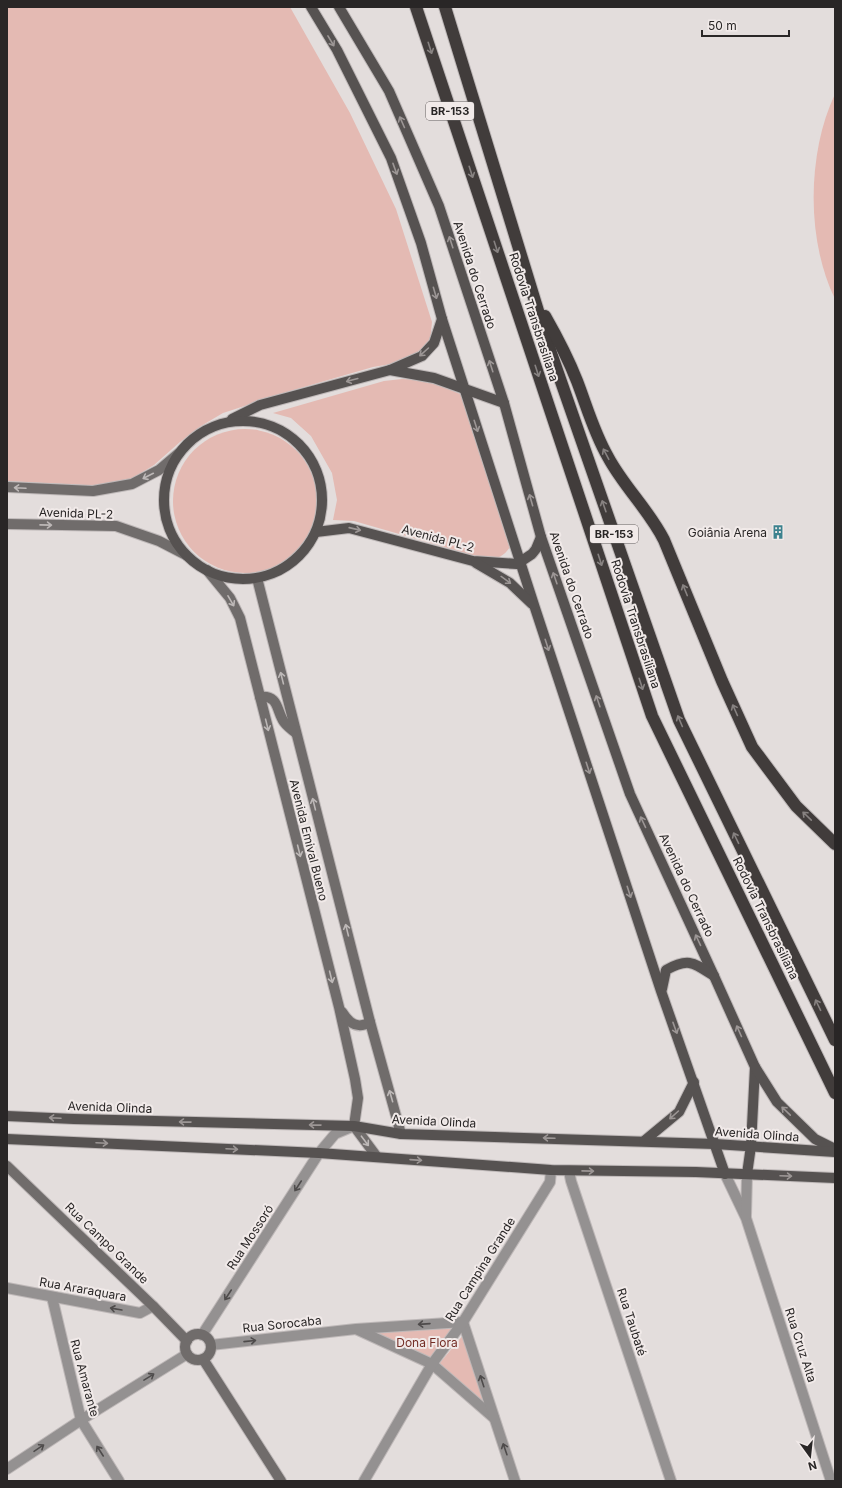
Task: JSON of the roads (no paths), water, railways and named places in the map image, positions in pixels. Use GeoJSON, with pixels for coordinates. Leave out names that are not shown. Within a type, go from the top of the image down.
{"type":"FeatureCollection","features":[{"type":"Feature","properties":{"kind":"highway","name":"Rodovia Transbrasiliana"},"geometry":{"type":"LineString","coordinates":[[445,7],[550,350],[679,720],[835,1040]]}},
{"type":"Feature","properties":{"kind":"highway","name":"Rodovia Transbrasiliana"},"geometry":{"type":"LineString","coordinates":[[416,8],[652,716],[835,1093]]}},
{"type":"Feature","properties":{"kind":"highway"},"geometry":{"type":"LineString","coordinates":[[535,300],[565,354],[577,382],[590,420],[608,458],[626,486],[652,519],[664,540],[722,680],[752,747],[796,806],[835,844]]}},
{"type":"Feature","properties":{"kind":"main road"},"geometry":{"type":"LineString","coordinates":[[311,7],[336,50],[391,158],[421,243],[442,319],[535,608],[662,991],[725,1174]]}},
{"type":"Feature","properties":{"kind":"main road","name":"Avenida do Cerrado"},"geometry":{"type":"LineString","coordinates":[[339,7],[389,92],[439,206],[504,403],[541,537],[630,794],[755,1067],[751,1146],[747,1174]]}},
{"type":"Feature","properties":{"kind":"main road"},"geometry":{"type":"LineString","coordinates":[[227,422],[249,420],[270,425],[290,435],[305,450],[317,468],[322,489],[322,511],[316,532],[302,553],[282,569],[257,578],[232,578],[207,570],[186,555],[170,532],[164,505],[167,478],[179,453],[200,433],[227,422],[260,405],[390,370],[422,356],[434,342],[442,319]]}},
{"type":"Feature","properties":{"kind":"main road"},"geometry":{"type":"LineString","coordinates":[[390,370],[434,378],[504,403]]}},
{"type":"Feature","properties":{"kind":"main road","name":"Avenida PL-2"},"geometry":{"type":"LineString","coordinates":[[316,532],[349,528],[473,561],[517,564],[520,562]]}},
{"type":"Feature","properties":{"kind":"main road"},"geometry":{"type":"LineString","coordinates":[[520,562],[532,554],[541,537]]}},
{"type":"Feature","properties":{"kind":"main road"},"geometry":{"type":"LineString","coordinates":[[473,561],[510,583],[520,591],[535,608]]}},
{"type":"Feature","properties":{"kind":"main road"},"geometry":{"type":"LineString","coordinates":[[662,991],[666,970],[677,963],[692,962],[714,976]]}},
{"type":"Feature","properties":{"kind":"main road"},"geometry":{"type":"LineString","coordinates":[[755,1067],[777,1102],[815,1140],[835,1149]]}},
{"type":"Feature","properties":{"kind":"main road"},"geometry":{"type":"LineString","coordinates":[[644,1141],[679,1112],[694,1082]]}},
{"type":"Feature","properties":{"kind":"main road","name":"Avenida Olinda"},"geometry":{"type":"LineString","coordinates":[[7,1116],[354,1126],[401,1134],[644,1141],[835,1152]]}},
{"type":"Feature","properties":{"kind":"main road"},"geometry":{"type":"LineString","coordinates":[[7,1138],[319,1153],[569,1171],[696,1172],[835,1178]]}},
{"type":"Feature","properties":{"kind":"street","name":"Avenida PL-2"},"geometry":{"type":"LineString","coordinates":[[7,487],[93,491],[132,484],[159,470],[179,453]]}},
{"type":"Feature","properties":{"kind":"street","name":"Avenida PL-2"},"geometry":{"type":"LineString","coordinates":[[7,524],[116,526],[159,541],[186,555]]}},
{"type":"Feature","properties":{"kind":"street","name":"Avenida Emival Bueno"},"geometry":{"type":"LineString","coordinates":[[207,570],[230,598],[240,618],[339,1007],[358,1098],[354,1126]]}},
{"type":"Feature","properties":{"kind":"street","name":"Avenida Emival Bueno"},"geometry":{"type":"LineString","coordinates":[[257,578],[370,1022],[401,1134]]}},
{"type":"Feature","properties":{"kind":"street"},"geometry":{"type":"LineString","coordinates":[[260,697],[276,702],[284,722],[296,733]]}},
{"type":"Feature","properties":{"kind":"street"},"geometry":{"type":"LineString","coordinates":[[339,1007],[349,1022],[353,1024],[362,1026],[370,1022]]}},
{"type":"Feature","properties":{"kind":"street"},"geometry":{"type":"LineString","coordinates":[[354,1126],[377,1157]]}},
{"type":"Feature","properties":{"kind":"street","name":"Rua Mossoró"},"geometry":{"type":"LineString","coordinates":[[202,1335],[319,1153],[335,1134],[354,1126]]}},
{"type":"Feature","properties":{"kind":"street","name":"Rua Campo Grande"},"geometry":{"type":"LineString","coordinates":[[7,1166],[153,1306],[187,1341]]}},
{"type":"Feature","properties":{"kind":"street","name":"Rua Campina Grande"},"geometry":{"type":"LineString","coordinates":[[364,1481],[432,1364],[463,1322],[550,1182],[551,1170]]}},
{"type":"Feature","properties":{"kind":"street","name":"Rua Taubaté"},"geometry":{"type":"LineString","coordinates":[[569,1171],[670,1481]]}},
{"type":"Feature","properties":{"kind":"street","name":"Rua Cruz Alta"},"geometry":{"type":"LineString","coordinates":[[725,1174],[746,1218],[831,1481]]}},
{"type":"Feature","properties":{"kind":"street","name":"Rua Cruz Alta"},"geometry":{"type":"LineString","coordinates":[[746,1218],[747,1174]]}},
{"type":"Feature","properties":{"kind":"street","name":"Rua Araraquara"},"geometry":{"type":"LineString","coordinates":[[7,1288],[140,1313],[153,1306]]}},
{"type":"Feature","properties":{"kind":"street","name":"Rua Amarante"},"geometry":{"type":"LineString","coordinates":[[52,1297],[81,1420],[119,1481]]}},
{"type":"Feature","properties":{"kind":"street"},"geometry":{"type":"LineString","coordinates":[[463,1322],[516,1481]]}},
{"type":"Feature","properties":{"kind":"street","name":"Rua Sorocaba"},"geometry":{"type":"LineString","coordinates":[[211,1345],[356,1329],[463,1322]]}},
{"type":"Feature","properties":{"kind":"street"},"geometry":{"type":"LineString","coordinates":[[356,1329],[432,1364],[494,1418]]}},
{"type":"Feature","properties":{"kind":"street"},"geometry":{"type":"LineString","coordinates":[[194,1335],[202,1335],[206,1337],[211,1345],[210,1354],[203,1359],[194,1359],[187,1354],[187,1341],[194,1335]]}},
{"type":"Feature","properties":{"kind":"street"},"geometry":{"type":"LineString","coordinates":[[7,1469],[81,1420],[187,1354]]}},
{"type":"Feature","properties":{"kind":"street"},"geometry":{"type":"LineString","coordinates":[[203,1359],[281,1481]]}},
{"type":"Feature","properties":{"kind":"place","name":"Goiânia Arena"},"geometry":{"type":"Point","coordinates":[778,532]}},
{"type":"Feature","properties":{"kind":"park label","name":"Dona Flora"},"geometry":{"type":"Point","coordinates":[427,1342]}}]}
